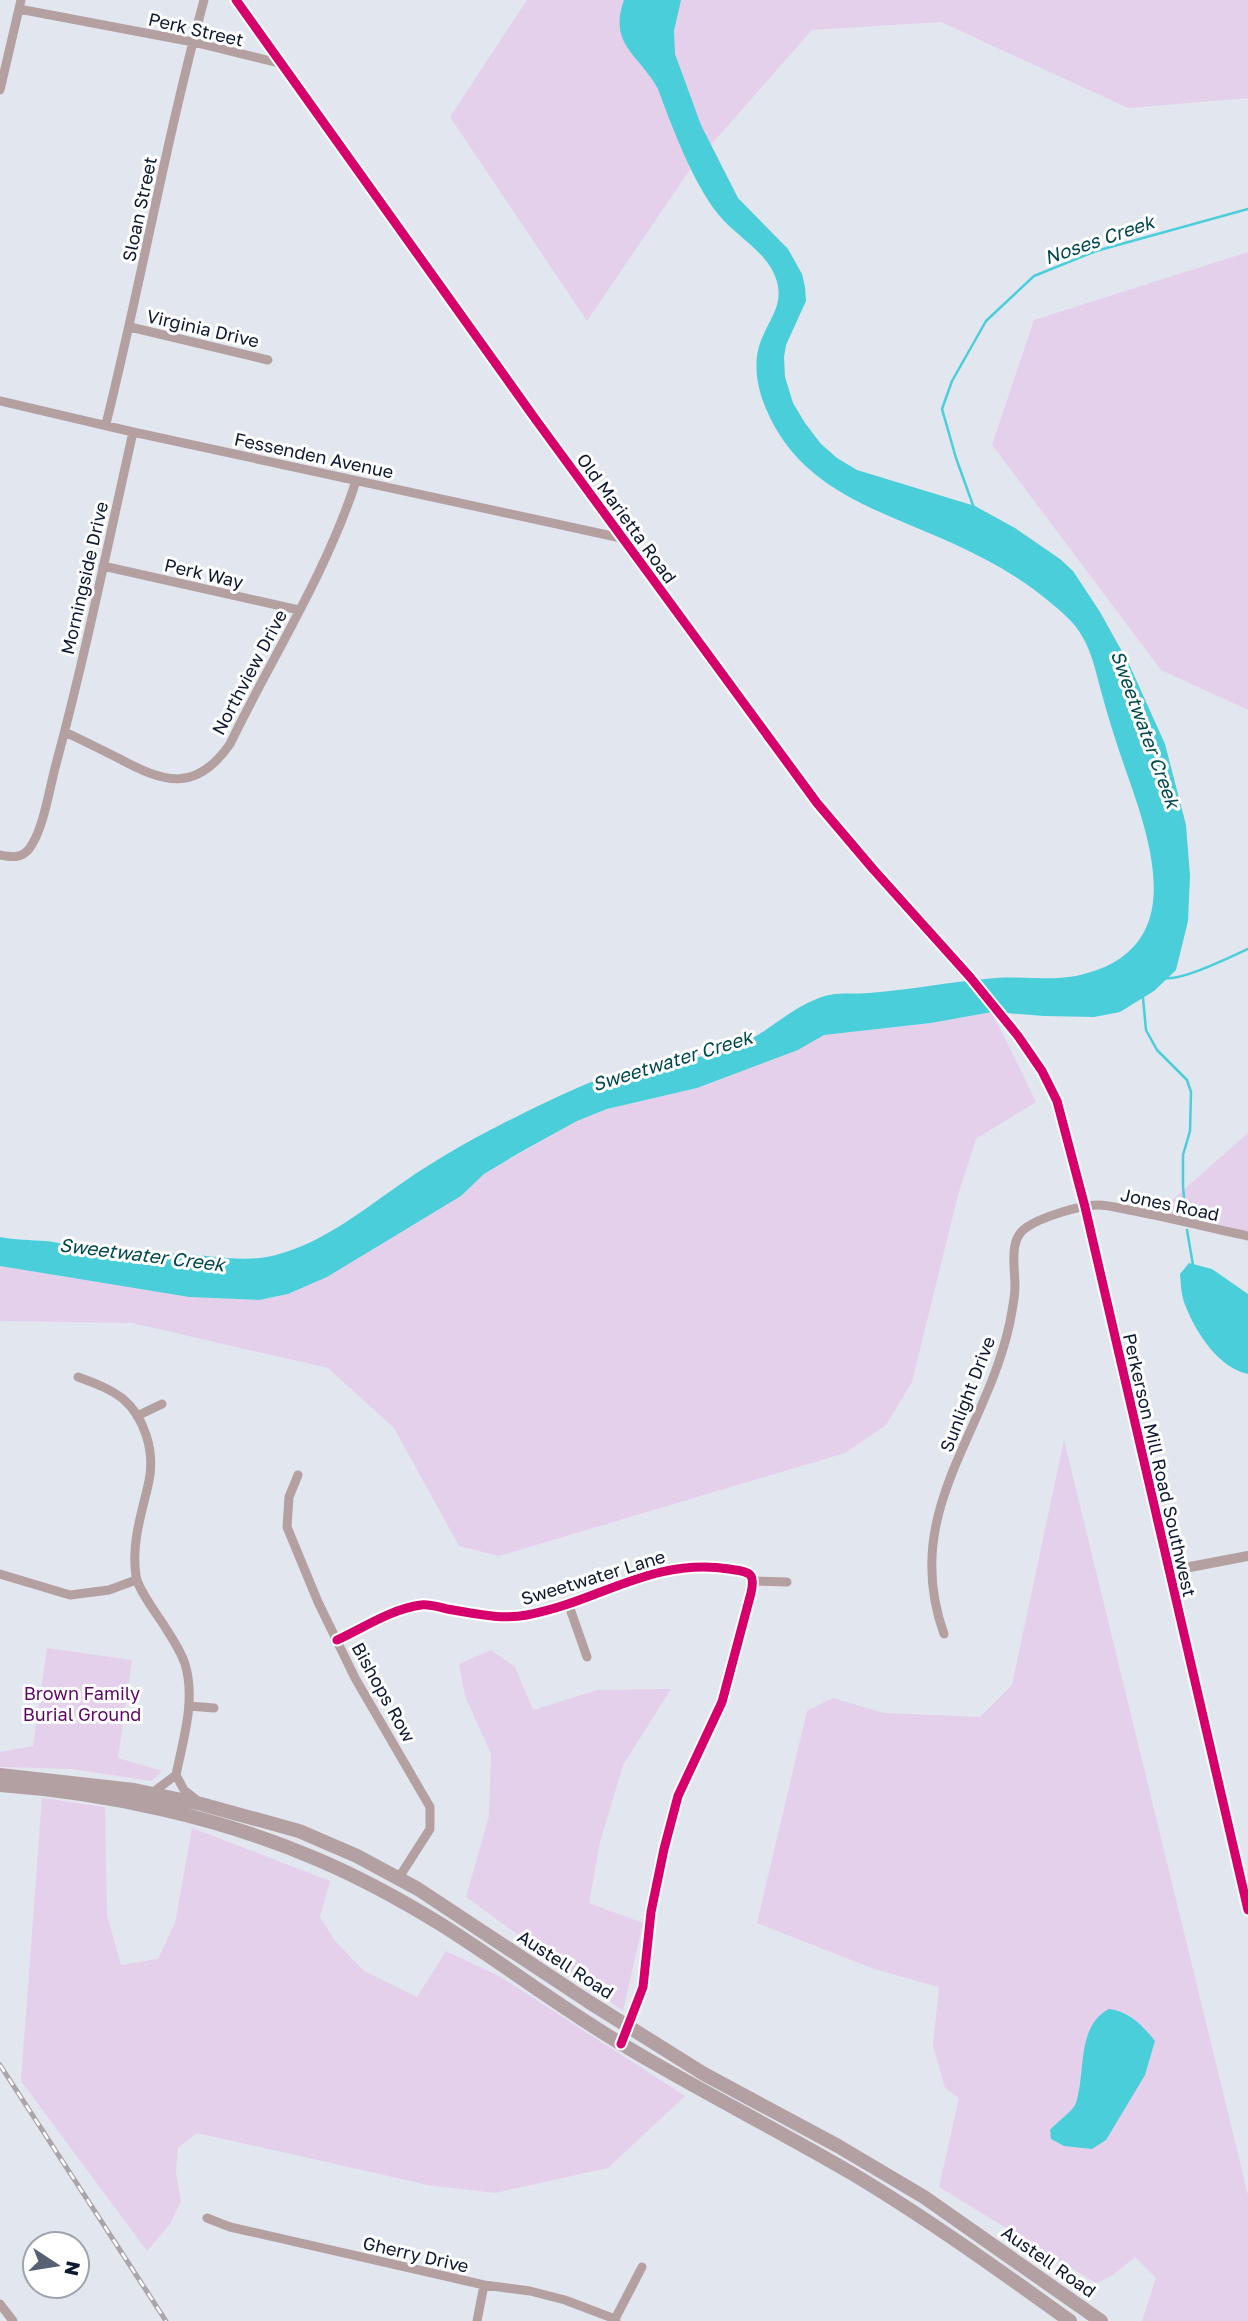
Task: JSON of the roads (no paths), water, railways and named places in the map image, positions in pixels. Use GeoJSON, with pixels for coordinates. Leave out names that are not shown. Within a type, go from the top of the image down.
{"type":"FeatureCollection","features":[{"type":"Feature","properties":{"kind":"main road","name":"Austell Road"},"geometry":{"type":"LineString","coordinates":[[0,1775],[96,1784],[201,1804],[299,1831],[357,1856],[418,1889],[704,2074],[838,2146],[924,2197],[1101,2321]]}},
{"type":"Feature","properties":{"kind":"main road","name":"Austell Road"},"geometry":{"type":"LineString","coordinates":[[0,1785],[72,1793],[225,1827],[319,1860],[364,1881],[443,1926],[621,2044],[854,2175],[964,2245],[1070,2321]]}},
{"type":"Feature","properties":{"kind":"street","name":"Sloan Street"},"geometry":{"type":"LineString","coordinates":[[106,424],[130,327],[192,42],[204,0]]}},
{"type":"Feature","properties":{"kind":"street","name":"Old Marietta Road"},"geometry":{"type":"LineString","coordinates":[[236,0],[621,538],[817,803],[970,976],[1018,1036]]}},
{"type":"Feature","properties":{"kind":"street","name":"Perk Street"},"geometry":{"type":"LineString","coordinates":[[20,5],[283,64]]}},
{"type":"Feature","properties":{"kind":"street"},"geometry":{"type":"LineString","coordinates":[[0,90],[20,5]]}},
{"type":"Feature","properties":{"kind":"street","name":"Virginia Drive"},"geometry":{"type":"LineString","coordinates":[[130,327],[268,360]]}},
{"type":"Feature","properties":{"kind":"street","name":"Fessenden Avenue"},"geometry":{"type":"LineString","coordinates":[[0,401],[621,538]]}},
{"type":"Feature","properties":{"kind":"street","name":"Morningside Drive"},"geometry":{"type":"LineString","coordinates":[[0,855],[23,855],[30,847],[39,826],[65,732],[133,432]]}},
{"type":"Feature","properties":{"kind":"street","name":"Northview Drive"},"geometry":{"type":"LineString","coordinates":[[65,732],[141,771],[166,780],[186,777],[212,767],[230,744],[299,610],[342,524],[356,481]]}},
{"type":"Feature","properties":{"kind":"street","name":"Perk Way"},"geometry":{"type":"LineString","coordinates":[[103,566],[299,610]]}},
{"type":"Feature","properties":{"kind":"street","name":"Perkerson Mill Road Southwest"},"geometry":{"type":"LineString","coordinates":[[1018,1036],[1042,1071],[1057,1101],[1086,1207],[1169,1571],[1244,1874],[1248,1910]]}},
{"type":"Feature","properties":{"kind":"street","name":"Jones Road"},"geometry":{"type":"LineString","coordinates":[[1086,1207],[1097,1205],[1143,1212],[1248,1236]]}},
{"type":"Feature","properties":{"kind":"street","name":"Sunlight Drive"},"geometry":{"type":"LineString","coordinates":[[944,1634],[932,1593],[930,1570],[933,1534],[944,1490],[1003,1355],[1014,1301],[1013,1257],[1018,1236],[1026,1227],[1046,1217],[1086,1207]]}},
{"type":"Feature","properties":{"kind":"street"},"geometry":{"type":"LineString","coordinates":[[78,1377],[113,1392],[124,1400],[137,1416],[146,1434],[151,1458],[149,1480],[137,1524],[134,1554],[136,1580],[186,1664],[189,1706],[176,1775],[184,1790],[201,1804]]}},
{"type":"Feature","properties":{"kind":"street"},"geometry":{"type":"LineString","coordinates":[[137,1416],[162,1404]]}},
{"type":"Feature","properties":{"kind":"street","name":"Bishops Row"},"geometry":{"type":"LineString","coordinates":[[298,1475],[289,1497],[287,1527],[318,1602],[355,1678],[429,1807],[430,1829],[398,1879]]}},
{"type":"Feature","properties":{"kind":"street"},"geometry":{"type":"LineString","coordinates":[[1169,1571],[1248,1556]]}},
{"type":"Feature","properties":{"kind":"street","name":"Sweetwater Lane"},"geometry":{"type":"LineString","coordinates":[[337,1640],[398,1611],[422,1605],[503,1617],[527,1615],[652,1572],[682,1567],[704,1566],[745,1571],[754,1581]]}},
{"type":"Feature","properties":{"kind":"street"},"geometry":{"type":"LineString","coordinates":[[0,1574],[70,1595],[109,1590],[136,1580]]}},
{"type":"Feature","properties":{"kind":"street"},"geometry":{"type":"LineString","coordinates":[[621,2044],[643,1987],[652,1912],[678,1796],[722,1702],[754,1581],[787,1582]]}},
{"type":"Feature","properties":{"kind":"street"},"geometry":{"type":"LineString","coordinates":[[568,1603],[587,1657]]}},
{"type":"Feature","properties":{"kind":"street"},"geometry":{"type":"LineString","coordinates":[[189,1706],[214,1708]]}},
{"type":"Feature","properties":{"kind":"street"},"geometry":{"type":"LineString","coordinates":[[151,1794],[176,1775]]}},
{"type":"Feature","properties":{"kind":"street","name":"Gherry Drive"},"geometry":{"type":"LineString","coordinates":[[207,2218],[230,2227],[484,2286],[530,2291],[565,2300],[615,2320]]}},
{"type":"Feature","properties":{"kind":"street"},"geometry":{"type":"LineString","coordinates":[[615,2320],[642,2267]]}},
{"type":"Feature","properties":{"kind":"street"},"geometry":{"type":"LineString","coordinates":[[477,2321],[484,2286]]}},
{"type":"Feature","properties":{"kind":"street"},"geometry":{"type":"LineString","coordinates":[[0,2304],[13,2321]]}},
{"type":"Feature","properties":{"kind":"water","name":"Sweetwater Creek"},"geometry":{"type":"Polygon","coordinates":[[[624,0],[681,0],[674,31],[675,54],[701,125],[738,198],[788,249],[802,274],[806,301],[786,345],[785,377],[793,403],[821,444],[857,470],[975,506],[1015,528],[1073,571],[1100,612],[1129,664],[1165,744],[1186,825],[1190,876],[1188,921],[1176,970],[1154,991],[1120,1012],[1094,1017],[992,1012],[931,1023],[824,1035],[798,1050],[697,1088],[607,1109],[577,1121],[519,1153],[484,1174],[461,1196],[327,1277],[288,1294],[259,1300],[189,1297],[0,1266],[0,1237],[126,1251],[230,1258],[276,1255],[328,1233],[423,1169],[479,1136],[604,1077],[641,1065],[700,1057],[734,1048],[810,1002],[835,994],[885,992],[996,978],[1076,976],[1112,963],[1136,944],[1149,920],[1154,892],[1152,861],[1145,830],[1093,663],[1082,636],[1060,611],[1016,577],[965,549],[841,492],[821,479],[786,444],[771,420],[757,378],[758,350],[777,304],[778,290],[773,271],[760,253],[718,214],[700,187],[658,89],[623,39],[620,15],[624,0]]]}},
{"type":"Feature","properties":{"kind":"water"},"geometry":{"type":"Polygon","coordinates":[[[1189,1263],[1212,1269],[1248,1294],[1248,1374],[1227,1365],[1218,1357],[1202,1338],[1190,1317],[1184,1303],[1180,1274],[1189,1263]]]}},
{"type":"Feature","properties":{"kind":"water"},"geometry":{"type":"Polygon","coordinates":[[[1109,2009],[1129,2016],[1155,2041],[1145,2075],[1106,2140],[1092,2149],[1064,2146],[1051,2139],[1050,2130],[1076,2103],[1087,2038],[1091,2027],[1109,2009]]]}},
{"type":"Feature","properties":{"kind":"waterway","name":"Noses Creek"},"geometry":{"type":"LineString","coordinates":[[974,508],[942,409],[952,381],[986,321],[1034,276],[1096,251],[1248,209]]}},
{"type":"Feature","properties":{"kind":"waterway"},"geometry":{"type":"LineString","coordinates":[[1165,978],[1183,976],[1248,949]]}},
{"type":"Feature","properties":{"kind":"waterway"},"geometry":{"type":"LineString","coordinates":[[1143,998],[1146,1030],[1157,1050],[1187,1080],[1191,1092],[1190,1131],[1183,1155],[1186,1218]]}},
{"type":"Feature","properties":{"kind":"waterway"},"geometry":{"type":"LineString","coordinates":[[1187,1230],[1193,1265]]}},
{"type":"Feature","properties":{"kind":"railway"},"geometry":{"type":"LineString","coordinates":[[0,2065],[166,2321]]}},
{"type":"Feature","properties":{"kind":"park label","name":"Brown Family Burial Ground"},"geometry":{"type":"Point","coordinates":[82,1703]}}]}
